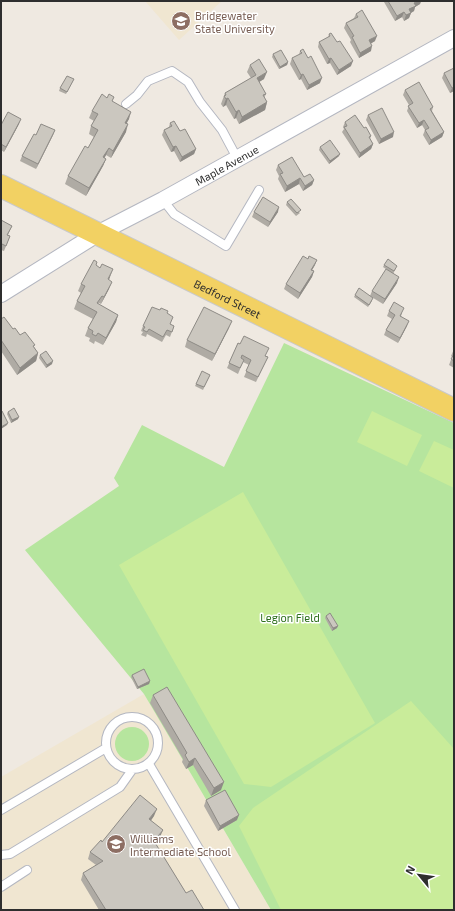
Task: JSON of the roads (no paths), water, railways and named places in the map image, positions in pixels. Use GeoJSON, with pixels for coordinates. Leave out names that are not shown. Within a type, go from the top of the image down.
{"type":"FeatureCollection","features":[{"type":"Feature","properties":{"kind":"main road","name":"Bedford Street"},"geometry":{"type":"LineString","coordinates":[[1,186],[454,410]]}},
{"type":"Feature","properties":{"kind":"street","name":"Maple Avenue"},"geometry":{"type":"LineString","coordinates":[[1,294],[97,234],[163,200],[454,38]]}},
{"type":"Feature","properties":{"kind":"lane"},"geometry":{"type":"LineString","coordinates":[[126,104],[148,81],[172,71],[188,82],[200,102],[222,130],[237,158]]}},
{"type":"Feature","properties":{"kind":"lane"},"geometry":{"type":"LineString","coordinates":[[163,200],[174,214],[226,246],[259,190]]}},
{"type":"Feature","properties":{"kind":"lane"},"geometry":{"type":"LineString","coordinates":[[128,717],[141,719],[151,726],[156,733],[158,741],[154,757],[149,764],[132,770],[122,768],[114,763],[106,748],[108,731],[113,724],[128,717]]}},
{"type":"Feature","properties":{"kind":"lane"},"geometry":{"type":"LineString","coordinates":[[1,810],[106,748]]}},
{"type":"Feature","properties":{"kind":"lane"},"geometry":{"type":"LineString","coordinates":[[149,764],[235,910]]}},
{"type":"Feature","properties":{"kind":"lane"},"geometry":{"type":"LineString","coordinates":[[1,855],[10,854],[120,787],[132,770]]}},
{"type":"Feature","properties":{"kind":"lane"},"geometry":{"type":"LineString","coordinates":[[1,887],[27,870]]}},
{"type":"Feature","properties":{"kind":"place","name":"Bridgewater State University"},"geometry":{"type":"Point","coordinates":[181,21]}},
{"type":"Feature","properties":{"kind":"place","name":"Williams Intermediate School"},"geometry":{"type":"Point","coordinates":[116,844]}},
{"type":"Feature","properties":{"kind":"park label","name":"Legion Field"},"geometry":{"type":"Point","coordinates":[290,617]}}]}
